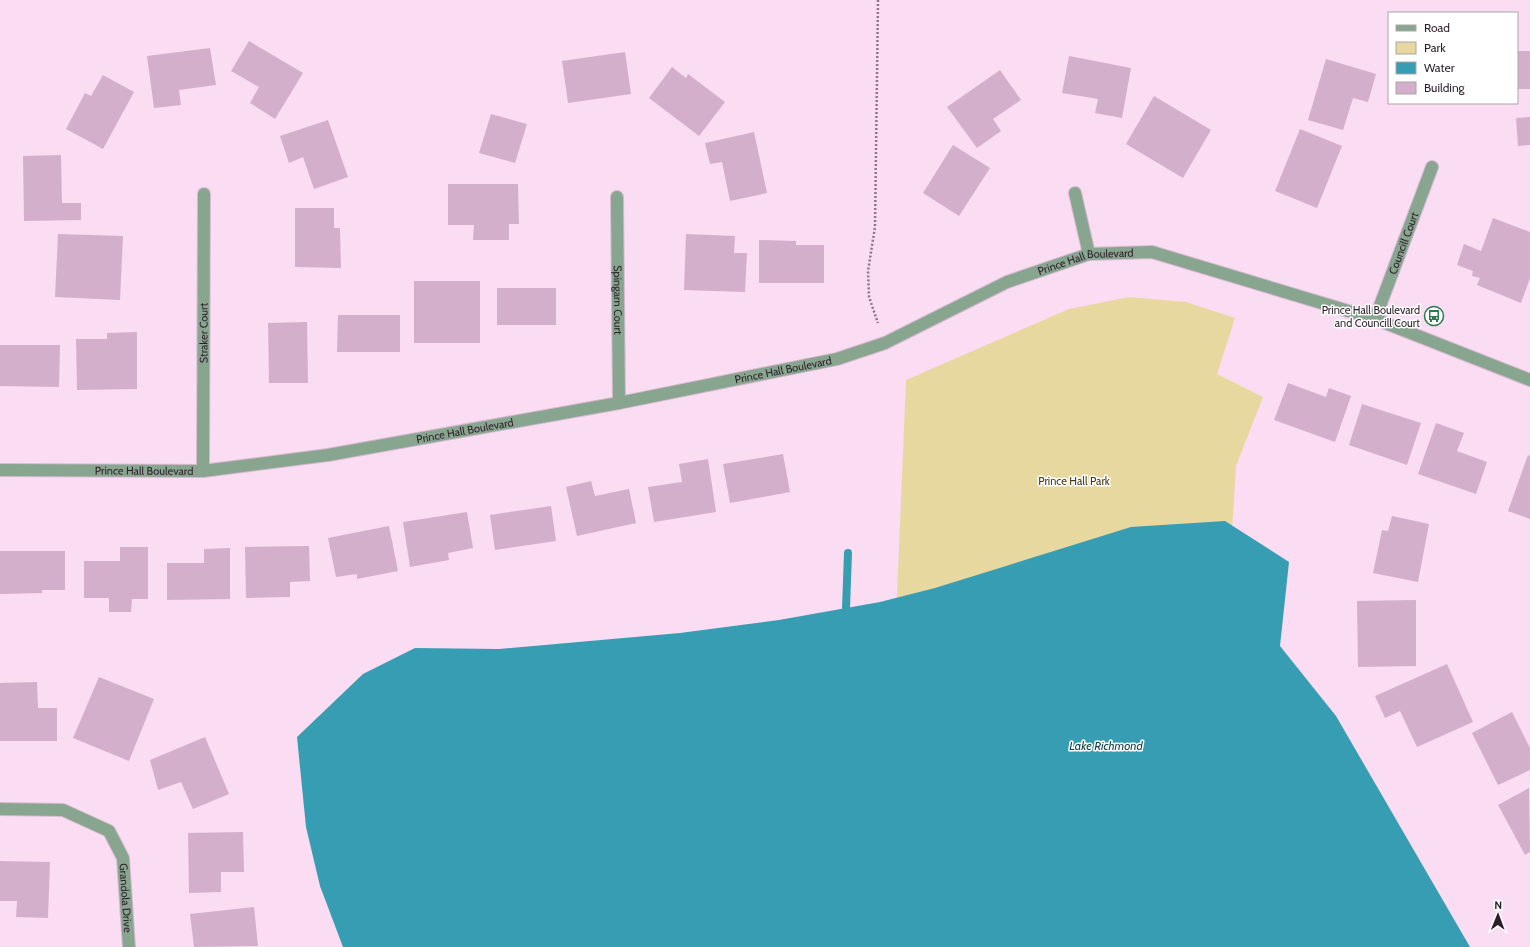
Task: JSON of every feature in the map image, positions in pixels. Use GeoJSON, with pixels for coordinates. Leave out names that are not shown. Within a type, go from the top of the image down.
{"type":"FeatureCollection","features":[{"type":"Feature","properties":{"kind":"street","name":"Councill Court"},"geometry":{"type":"LineString","coordinates":[[1375,319],[1432,167]]}},
{"type":"Feature","properties":{"kind":"street"},"geometry":{"type":"LineString","coordinates":[[1075,193],[1089,254]]}},
{"type":"Feature","properties":{"kind":"street","name":"Straker Court"},"geometry":{"type":"LineString","coordinates":[[202,471],[204,194]]}},
{"type":"Feature","properties":{"kind":"street","name":"Spingarn Court"},"geometry":{"type":"LineString","coordinates":[[617,197],[619,403]]}},
{"type":"Feature","properties":{"kind":"street","name":"Prince Hall Boulevard"},"geometry":{"type":"LineString","coordinates":[[0,470],[202,471],[328,455],[619,403],[837,359],[885,343],[1008,282],[1089,254],[1152,252],[1375,319],[1530,380]]}},
{"type":"Feature","properties":{"kind":"street","name":"Grandola Drive"},"geometry":{"type":"LineString","coordinates":[[0,809],[63,810],[109,831],[123,858],[130,947]]}},
{"type":"Feature","properties":{"kind":"path"},"geometry":{"type":"LineString","coordinates":[[878,0],[875,227],[868,271],[869,297],[885,343]]}},
{"type":"Feature","properties":{"kind":"green space","name":"Prince Hall Park"},"geometry":{"type":"Polygon","coordinates":[[[1129,297],[1186,302],[1235,318],[1217,374],[1263,397],[1236,466],[1225,641],[895,642],[906,380],[1069,309],[1129,297]]]}},
{"type":"Feature","properties":{"kind":"water","name":"Lake Richmond"},"geometry":{"type":"Polygon","coordinates":[[[1225,521],[1289,562],[1280,646],[1336,716],[1470,947],[343,947],[320,886],[306,827],[297,737],[363,674],[415,648],[499,649],[680,633],[779,620],[880,602],[935,588],[1131,527],[1225,521]]]}},
{"type":"Feature","properties":{"kind":"building"},"geometry":{"type":"Polygon","coordinates":[[[249,41],[303,73],[275,119],[250,103],[259,87],[231,71],[249,41]]]}},
{"type":"Feature","properties":{"kind":"building"},"geometry":{"type":"Polygon","coordinates":[[[210,48],[216,85],[179,90],[181,105],[154,108],[147,56],[210,48]]]}},
{"type":"Feature","properties":{"kind":"building"},"geometry":{"type":"Polygon","coordinates":[[[1518,51],[1530,51],[1530,89],[1518,89],[1518,51]]]}},
{"type":"Feature","properties":{"kind":"building"},"geometry":{"type":"Polygon","coordinates":[[[625,52],[631,94],[568,103],[562,61],[625,52]]]}},
{"type":"Feature","properties":{"kind":"building"},"geometry":{"type":"Polygon","coordinates":[[[1069,56],[1131,68],[1122,118],[1095,113],[1098,99],[1062,93],[1069,56]]]}},
{"type":"Feature","properties":{"kind":"building"},"geometry":{"type":"Polygon","coordinates":[[[1326,59],[1376,74],[1368,102],[1353,98],[1343,130],[1308,120],[1326,59]]]}},
{"type":"Feature","properties":{"kind":"building"},"geometry":{"type":"Polygon","coordinates":[[[672,67],[686,78],[688,74],[725,102],[699,136],[649,98],[672,67]]]}},
{"type":"Feature","properties":{"kind":"building"},"geometry":{"type":"Polygon","coordinates":[[[1000,70],[1021,100],[993,119],[1001,131],[977,148],[947,107],[1000,70]]]}},
{"type":"Feature","properties":{"kind":"building"},"geometry":{"type":"Polygon","coordinates":[[[103,75],[134,92],[103,149],[66,129],[85,93],[91,96],[103,75]]]}},
{"type":"Feature","properties":{"kind":"building"},"geometry":{"type":"Polygon","coordinates":[[[1154,96],[1211,130],[1183,178],[1126,144],[1154,96]]]}},
{"type":"Feature","properties":{"kind":"building"},"geometry":{"type":"Polygon","coordinates":[[[491,114],[527,124],[515,163],[479,153],[491,114]]]}},
{"type":"Feature","properties":{"kind":"building"},"geometry":{"type":"Polygon","coordinates":[[[1530,117],[1530,145],[1518,146],[1516,118],[1530,117]]]}},
{"type":"Feature","properties":{"kind":"building"},"geometry":{"type":"Polygon","coordinates":[[[328,120],[348,177],[314,189],[303,157],[289,163],[280,136],[328,120]]]}},
{"type":"Feature","properties":{"kind":"building"},"geometry":{"type":"Polygon","coordinates":[[[1300,129],[1342,146],[1317,208],[1275,191],[1300,129]]]}},
{"type":"Feature","properties":{"kind":"building"},"geometry":{"type":"Polygon","coordinates":[[[754,132],[767,193],[730,201],[722,162],[710,164],[705,143],[754,132]]]}},
{"type":"Feature","properties":{"kind":"building"},"geometry":{"type":"Polygon","coordinates":[[[953,145],[990,168],[959,216],[923,193],[953,145]]]}},
{"type":"Feature","properties":{"kind":"building"},"geometry":{"type":"Polygon","coordinates":[[[61,155],[62,203],[81,203],[81,220],[24,221],[23,156],[61,155]]]}},
{"type":"Feature","properties":{"kind":"building"},"geometry":{"type":"Polygon","coordinates":[[[448,184],[518,184],[519,224],[509,224],[509,240],[473,240],[474,225],[448,225],[448,184]]]}},
{"type":"Feature","properties":{"kind":"building"},"geometry":{"type":"Polygon","coordinates":[[[295,208],[334,208],[334,228],[340,228],[341,268],[295,267],[295,208]]]}},
{"type":"Feature","properties":{"kind":"building"},"geometry":{"type":"Polygon","coordinates":[[[1493,218],[1530,232],[1530,278],[1521,303],[1477,285],[1480,278],[1472,276],[1473,271],[1457,265],[1464,244],[1481,251],[1493,218]]]}},
{"type":"Feature","properties":{"kind":"building"},"geometry":{"type":"Polygon","coordinates":[[[58,234],[123,236],[120,300],[55,297],[58,234]]]}},
{"type":"Feature","properties":{"kind":"building"},"geometry":{"type":"Polygon","coordinates":[[[686,234],[735,236],[734,253],[747,253],[745,292],[684,290],[686,234]]]}},
{"type":"Feature","properties":{"kind":"building"},"geometry":{"type":"Polygon","coordinates":[[[759,240],[796,241],[796,245],[824,245],[824,283],[759,283],[759,240]]]}},
{"type":"Feature","properties":{"kind":"building"},"geometry":{"type":"Polygon","coordinates":[[[414,281],[480,281],[480,343],[414,343],[414,281]]]}},
{"type":"Feature","properties":{"kind":"building"},"geometry":{"type":"Polygon","coordinates":[[[497,288],[556,288],[556,325],[497,325],[497,288]]]}},
{"type":"Feature","properties":{"kind":"building"},"geometry":{"type":"Polygon","coordinates":[[[338,315],[400,315],[400,352],[337,352],[338,315]]]}},
{"type":"Feature","properties":{"kind":"building"},"geometry":{"type":"Polygon","coordinates":[[[307,322],[308,383],[269,383],[268,323],[307,322]]]}},
{"type":"Feature","properties":{"kind":"building"},"geometry":{"type":"Polygon","coordinates":[[[137,332],[137,389],[77,390],[76,339],[107,339],[107,333],[137,332]]]}},
{"type":"Feature","properties":{"kind":"building"},"geometry":{"type":"Polygon","coordinates":[[[0,345],[60,345],[59,387],[0,386],[0,345]]]}},
{"type":"Feature","properties":{"kind":"building"},"geometry":{"type":"Polygon","coordinates":[[[1288,383],[1326,397],[1329,388],[1351,396],[1335,442],[1274,420],[1288,383]]]}},
{"type":"Feature","properties":{"kind":"building"},"geometry":{"type":"Polygon","coordinates":[[[1362,404],[1421,423],[1407,465],[1349,445],[1362,404]]]}},
{"type":"Feature","properties":{"kind":"building"},"geometry":{"type":"Polygon","coordinates":[[[1436,423],[1464,433],[1457,451],[1487,462],[1476,494],[1418,474],[1436,423]]]}},
{"type":"Feature","properties":{"kind":"building"},"geometry":{"type":"Polygon","coordinates":[[[783,454],[790,492],[730,503],[723,464],[783,454]]]}},
{"type":"Feature","properties":{"kind":"building"},"geometry":{"type":"Polygon","coordinates":[[[1528,455],[1530,456],[1530,519],[1508,511],[1528,455]]]}},
{"type":"Feature","properties":{"kind":"building"},"geometry":{"type":"Polygon","coordinates":[[[708,459],[716,512],[654,522],[648,487],[682,482],[679,464],[708,459]]]}},
{"type":"Feature","properties":{"kind":"building"},"geometry":{"type":"Polygon","coordinates":[[[591,481],[595,496],[629,489],[636,523],[577,536],[566,487],[591,481]]]}},
{"type":"Feature","properties":{"kind":"building"},"geometry":{"type":"Polygon","coordinates":[[[551,506],[556,541],[495,550],[490,515],[551,506]]]}},
{"type":"Feature","properties":{"kind":"building"},"geometry":{"type":"Polygon","coordinates":[[[467,512],[473,548],[448,553],[449,560],[410,567],[403,522],[467,512]]]}},
{"type":"Feature","properties":{"kind":"building"},"geometry":{"type":"Polygon","coordinates":[[[1392,516],[1429,524],[1418,582],[1373,573],[1382,530],[1388,531],[1392,516]]]}},
{"type":"Feature","properties":{"kind":"building"},"geometry":{"type":"Polygon","coordinates":[[[389,526],[398,571],[357,579],[357,574],[336,577],[328,538],[389,526]]]}},
{"type":"Feature","properties":{"kind":"building"},"geometry":{"type":"Polygon","coordinates":[[[309,546],[310,581],[290,582],[290,597],[246,598],[245,547],[309,546]]]}},
{"type":"Feature","properties":{"kind":"building"},"geometry":{"type":"Polygon","coordinates":[[[120,547],[148,547],[148,599],[132,599],[131,612],[109,612],[109,598],[84,598],[84,561],[120,561],[120,547]]]}},
{"type":"Feature","properties":{"kind":"building"},"geometry":{"type":"Polygon","coordinates":[[[230,548],[230,599],[167,600],[167,563],[204,563],[204,549],[230,548]]]}},
{"type":"Feature","properties":{"kind":"building"},"geometry":{"type":"Polygon","coordinates":[[[0,551],[65,551],[65,590],[42,590],[42,593],[0,594],[0,551]]]}},
{"type":"Feature","properties":{"kind":"building"},"geometry":{"type":"Polygon","coordinates":[[[1416,600],[1416,666],[1358,667],[1357,601],[1416,600]]]}},
{"type":"Feature","properties":{"kind":"building"},"geometry":{"type":"Polygon","coordinates":[[[1447,664],[1473,722],[1417,747],[1400,711],[1385,718],[1375,696],[1447,664]]]}},
{"type":"Feature","properties":{"kind":"building"},"geometry":{"type":"Polygon","coordinates":[[[99,677],[154,699],[129,761],[73,738],[99,677]]]}},
{"type":"Feature","properties":{"kind":"building"},"geometry":{"type":"Polygon","coordinates":[[[37,682],[38,708],[57,708],[57,741],[0,741],[0,683],[37,682]]]}},
{"type":"Feature","properties":{"kind":"building"},"geometry":{"type":"Polygon","coordinates":[[[1512,712],[1530,748],[1530,770],[1498,785],[1472,733],[1512,712]]]}},
{"type":"Feature","properties":{"kind":"building"},"geometry":{"type":"Polygon","coordinates":[[[205,737],[229,794],[193,809],[181,782],[158,790],[150,760],[205,737]]]}},
{"type":"Feature","properties":{"kind":"building"},"geometry":{"type":"Polygon","coordinates":[[[1529,788],[1530,852],[1525,855],[1498,805],[1529,788]]]}},
{"type":"Feature","properties":{"kind":"building"},"geometry":{"type":"Polygon","coordinates":[[[243,832],[244,872],[221,872],[221,892],[189,893],[188,833],[243,832]]]}},
{"type":"Feature","properties":{"kind":"building"},"geometry":{"type":"Polygon","coordinates":[[[0,861],[50,862],[48,918],[16,917],[17,901],[0,901],[0,861]]]}},
{"type":"Feature","properties":{"kind":"building"},"geometry":{"type":"Polygon","coordinates":[[[254,907],[258,946],[194,947],[190,914],[254,907]]]}},
{"type":"Feature","properties":{"kind":"waterway"},"geometry":{"type":"LineString","coordinates":[[846,608],[848,553]]}},
{"type":"Feature","properties":{"kind":"place","name":"Prince Hall Boulevard and Councill Court"},"geometry":{"type":"Point","coordinates":[1434,316]}}]}
